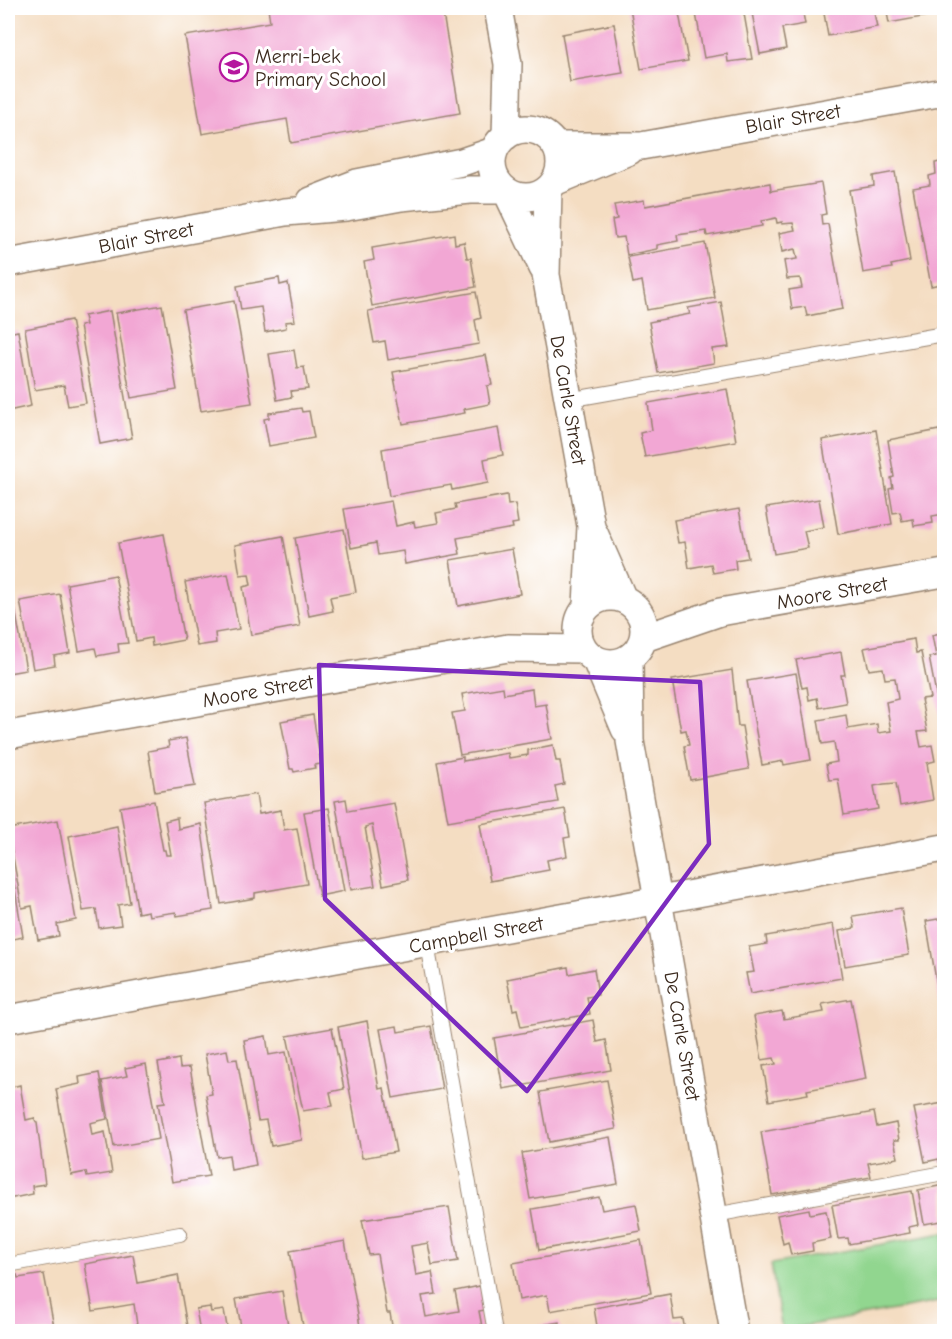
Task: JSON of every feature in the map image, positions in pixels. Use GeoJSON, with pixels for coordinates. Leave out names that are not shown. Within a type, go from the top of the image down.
{"type":"FeatureCollection","features":[{"type":"Feature","properties":{"kind":"street"},"geometry":{"type":"LineString","coordinates":[[498,8],[508,64],[500,143],[493,172],[506,191],[528,198],[551,186],[560,164],[508,64]]}},
{"type":"Feature","properties":{"kind":"street","name":"Blair Street"},"geometry":{"type":"LineString","coordinates":[[551,186],[641,146],[945,92]]}},
{"type":"Feature","properties":{"kind":"street"},"geometry":{"type":"LineString","coordinates":[[500,143],[526,129],[546,138]]}},
{"type":"Feature","properties":{"kind":"street","name":"Blair Street"},"geometry":{"type":"LineString","coordinates":[[546,138],[641,146]]}},
{"type":"Feature","properties":{"kind":"street","name":"Blair Street"},"geometry":{"type":"LineString","coordinates":[[285,212],[357,183],[462,162],[500,143]]}},
{"type":"Feature","properties":{"kind":"street","name":"De Carle Street"},"geometry":{"type":"LineString","coordinates":[[551,186],[546,275],[591,526],[583,613]]}},
{"type":"Feature","properties":{"kind":"street","name":"Blair Street"},"geometry":{"type":"LineString","coordinates":[[8,263],[285,212],[346,207],[447,192],[506,191]]}},
{"type":"Feature","properties":{"kind":"street","name":"De Carle Street"},"geometry":{"type":"LineString","coordinates":[[506,191],[546,275]]}},
{"type":"Feature","properties":{"kind":"street","name":"De Carle Street"},"geometry":{"type":"LineString","coordinates":[[591,526],[630,604]]}},
{"type":"Feature","properties":{"kind":"street","name":"Moore Street"},"geometry":{"type":"LineString","coordinates":[[636,648],[720,612],[945,573]]}},
{"type":"Feature","properties":{"kind":"street"},"geometry":{"type":"LineString","coordinates":[[604,597],[630,604],[645,628],[636,648],[618,663],[590,655],[577,630],[583,613],[604,597]]}},
{"type":"Feature","properties":{"kind":"street","name":"Moore Street"},"geometry":{"type":"LineString","coordinates":[[630,604],[720,612]]}},
{"type":"Feature","properties":{"kind":"street","name":"Moore Street"},"geometry":{"type":"LineString","coordinates":[[508,648],[583,613]]}},
{"type":"Feature","properties":{"kind":"street","name":"Moore Street"},"geometry":{"type":"LineString","coordinates":[[8,735],[508,648],[590,655]]}},
{"type":"Feature","properties":{"kind":"street","name":"De Carle Street"},"geometry":{"type":"LineString","coordinates":[[636,648],[630,741],[734,1332]]}},
{"type":"Feature","properties":{"kind":"street","name":"De Carle Street"},"geometry":{"type":"LineString","coordinates":[[590,655],[630,741]]}},
{"type":"Feature","properties":{"kind":"street","name":"Campbell Street"},"geometry":{"type":"LineString","coordinates":[[8,1019],[945,848]]}},
{"type":"Feature","properties":{"kind":"lane"},"geometry":{"type":"LineString","coordinates":[[568,400],[945,334]]}},
{"type":"Feature","properties":{"kind":"lane"},"geometry":{"type":"LineString","coordinates":[[427,944],[495,1332]]}},
{"type":"Feature","properties":{"kind":"lane"},"geometry":{"type":"LineString","coordinates":[[715,1215],[945,1173]]}},
{"type":"Feature","properties":{"kind":"lane"},"geometry":{"type":"LineString","coordinates":[[8,1265],[180,1234]]}},
{"type":"Feature","properties":{"kind":"highlighted area"},"geometry":{"type":"Polygon","coordinates":[[[319,665],[700,682],[709,844],[527,1091],[325,899],[319,665]]]}},
{"type":"Feature","properties":{"kind":"green space"},"geometry":{"type":"Polygon","coordinates":[[[944,1233],[944,1301],[782,1330],[771,1264],[944,1233]]]}},
{"type":"Feature","properties":{"kind":"building"},"geometry":{"type":"Polygon","coordinates":[[[268,8],[442,8],[460,113],[291,143],[287,119],[202,134],[185,36],[270,22],[268,8]]]}},
{"type":"Feature","properties":{"kind":"building"},"geometry":{"type":"Polygon","coordinates":[[[630,8],[678,8],[688,61],[641,69],[630,8]]]}},
{"type":"Feature","properties":{"kind":"building"},"geometry":{"type":"Polygon","coordinates":[[[695,8],[743,8],[752,59],[728,62],[727,54],[704,58],[695,8]]]}},
{"type":"Feature","properties":{"kind":"building"},"geometry":{"type":"Polygon","coordinates":[[[751,8],[802,8],[805,24],[782,28],[786,49],[760,54],[751,8]]]}},
{"type":"Feature","properties":{"kind":"building"},"geometry":{"type":"Polygon","coordinates":[[[823,8],[873,8],[877,27],[828,36],[823,8]]]}},
{"type":"Feature","properties":{"kind":"building"},"geometry":{"type":"Polygon","coordinates":[[[886,8],[938,8],[939,14],[889,23],[886,8]]]}},
{"type":"Feature","properties":{"kind":"building"},"geometry":{"type":"Polygon","coordinates":[[[614,24],[623,73],[570,82],[562,34],[614,24]]]}},
{"type":"Feature","properties":{"kind":"building"},"geometry":{"type":"Polygon","coordinates":[[[944,161],[944,283],[931,286],[913,188],[930,185],[929,176],[936,174],[935,163],[944,161]]]}},
{"type":"Feature","properties":{"kind":"building"},"geometry":{"type":"Polygon","coordinates":[[[895,172],[910,261],[891,265],[892,268],[863,273],[849,190],[874,186],[873,176],[895,172]]]}},
{"type":"Feature","properties":{"kind":"building"},"geometry":{"type":"Polygon","coordinates":[[[770,183],[771,191],[821,183],[826,214],[821,215],[822,225],[828,224],[843,309],[807,316],[805,307],[792,309],[789,290],[802,288],[800,278],[787,279],[784,261],[797,259],[795,249],[782,252],[779,233],[795,230],[793,223],[777,223],[776,218],[761,221],[762,226],[707,236],[706,231],[677,235],[678,241],[657,245],[657,249],[627,255],[624,237],[615,238],[612,220],[617,219],[614,205],[644,200],[645,206],[770,183]]]}},
{"type":"Feature","properties":{"kind":"building"},"geometry":{"type":"Polygon","coordinates":[[[454,234],[455,244],[464,242],[467,258],[471,258],[476,287],[372,306],[364,262],[374,260],[372,248],[454,234]]]}},
{"type":"Feature","properties":{"kind":"building"},"geometry":{"type":"Polygon","coordinates":[[[705,243],[715,298],[647,310],[642,281],[633,283],[628,257],[705,243]]]}},
{"type":"Feature","properties":{"kind":"building"},"geometry":{"type":"Polygon","coordinates":[[[279,278],[280,285],[288,283],[295,321],[285,322],[286,328],[265,332],[261,307],[241,310],[237,286],[279,278]]]}},
{"type":"Feature","properties":{"kind":"building"},"geometry":{"type":"Polygon","coordinates":[[[476,292],[481,318],[475,320],[479,344],[388,360],[385,341],[374,343],[368,311],[476,292]]]}},
{"type":"Feature","properties":{"kind":"building"},"geometry":{"type":"Polygon","coordinates":[[[234,301],[252,403],[201,411],[183,310],[234,301]]]}},
{"type":"Feature","properties":{"kind":"building"},"geometry":{"type":"Polygon","coordinates":[[[721,302],[729,347],[712,349],[714,363],[658,373],[649,322],[690,314],[688,308],[721,302]]]}},
{"type":"Feature","properties":{"kind":"building"},"geometry":{"type":"Polygon","coordinates":[[[162,305],[177,390],[131,398],[116,313],[162,305]]]}},
{"type":"Feature","properties":{"kind":"building"},"geometry":{"type":"Polygon","coordinates":[[[110,311],[132,438],[100,444],[80,326],[86,325],[84,316],[110,311]]]}},
{"type":"Feature","properties":{"kind":"building"},"geometry":{"type":"Polygon","coordinates":[[[71,320],[86,403],[68,406],[64,385],[35,390],[25,329],[71,320]]]}},
{"type":"Feature","properties":{"kind":"building"},"geometry":{"type":"Polygon","coordinates":[[[18,331],[31,406],[8,411],[8,333],[18,331]]]}},
{"type":"Feature","properties":{"kind":"building"},"geometry":{"type":"Polygon","coordinates":[[[294,350],[297,368],[304,367],[308,389],[291,391],[292,397],[277,400],[269,354],[294,350]]]}},
{"type":"Feature","properties":{"kind":"building"},"geometry":{"type":"Polygon","coordinates":[[[486,355],[492,385],[487,386],[490,404],[464,409],[465,413],[403,424],[393,372],[486,355]]]}},
{"type":"Feature","properties":{"kind":"building"},"geometry":{"type":"Polygon","coordinates":[[[727,389],[736,441],[645,457],[640,433],[652,430],[648,403],[727,389]]]}},
{"type":"Feature","properties":{"kind":"building"},"geometry":{"type":"Polygon","coordinates":[[[301,408],[302,412],[309,411],[314,438],[269,446],[264,419],[269,418],[269,413],[301,408]]]}},
{"type":"Feature","properties":{"kind":"building"},"geometry":{"type":"Polygon","coordinates":[[[498,428],[503,455],[484,459],[488,483],[452,490],[451,485],[389,496],[382,449],[498,428]]]}},
{"type":"Feature","properties":{"kind":"building"},"geometry":{"type":"Polygon","coordinates":[[[876,430],[892,524],[838,534],[822,440],[876,430]]]}},
{"type":"Feature","properties":{"kind":"building"},"geometry":{"type":"Polygon","coordinates":[[[939,430],[944,462],[944,514],[932,516],[933,523],[914,526],[913,519],[902,521],[900,512],[893,513],[889,489],[893,488],[891,478],[894,477],[888,440],[939,430]]]}},
{"type":"Feature","properties":{"kind":"building"},"geometry":{"type":"Polygon","coordinates":[[[507,495],[508,505],[515,504],[518,523],[512,524],[513,528],[457,538],[460,554],[405,564],[403,551],[378,555],[376,543],[351,548],[344,509],[391,501],[396,526],[414,522],[415,527],[438,523],[436,513],[456,509],[455,504],[507,495]]]}},
{"type":"Feature","properties":{"kind":"building"},"geometry":{"type":"Polygon","coordinates":[[[819,499],[824,527],[804,531],[808,548],[774,554],[766,508],[819,499]]]}},
{"type":"Feature","properties":{"kind":"building"},"geometry":{"type":"Polygon","coordinates":[[[739,509],[748,558],[735,560],[736,569],[713,573],[711,564],[689,568],[685,542],[678,543],[674,520],[739,509]]]}},
{"type":"Feature","properties":{"kind":"building"},"geometry":{"type":"Polygon","coordinates":[[[344,529],[356,592],[330,597],[333,611],[309,616],[295,538],[344,529]]]}},
{"type":"Feature","properties":{"kind":"building"},"geometry":{"type":"Polygon","coordinates":[[[164,534],[184,640],[152,646],[151,638],[136,641],[118,543],[164,534]]]}},
{"type":"Feature","properties":{"kind":"building"},"geometry":{"type":"Polygon","coordinates":[[[283,536],[300,626],[251,635],[243,587],[251,585],[249,574],[240,575],[235,545],[283,536]]]}},
{"type":"Feature","properties":{"kind":"building"},"geometry":{"type":"Polygon","coordinates":[[[512,549],[520,594],[458,606],[450,560],[512,549]]]}},
{"type":"Feature","properties":{"kind":"building"},"geometry":{"type":"Polygon","coordinates":[[[228,574],[239,629],[215,633],[216,643],[197,646],[185,582],[228,574]]]}},
{"type":"Feature","properties":{"kind":"building"},"geometry":{"type":"Polygon","coordinates":[[[115,575],[128,643],[118,644],[119,652],[97,656],[95,648],[79,651],[67,584],[115,575]]]}},
{"type":"Feature","properties":{"kind":"building"},"geometry":{"type":"Polygon","coordinates":[[[8,586],[11,586],[26,670],[8,673],[8,586]]]}},
{"type":"Feature","properties":{"kind":"building"},"geometry":{"type":"Polygon","coordinates":[[[60,594],[70,653],[54,656],[55,665],[33,669],[20,601],[60,594]]]}},
{"type":"Feature","properties":{"kind":"building"},"geometry":{"type":"Polygon","coordinates":[[[944,632],[944,714],[940,715],[929,657],[936,656],[932,635],[944,632]]]}},
{"type":"Feature","properties":{"kind":"building"},"geometry":{"type":"Polygon","coordinates":[[[914,639],[916,653],[921,652],[930,698],[921,699],[927,731],[918,732],[921,747],[932,745],[935,761],[927,763],[933,800],[900,806],[896,783],[884,784],[874,786],[878,809],[844,815],[838,779],[829,780],[826,764],[837,762],[834,742],[822,744],[818,720],[846,715],[848,729],[877,724],[878,733],[891,731],[886,702],[898,699],[895,678],[885,679],[883,668],[869,670],[864,648],[914,639]]]}},
{"type":"Feature","properties":{"kind":"building"},"geometry":{"type":"Polygon","coordinates":[[[841,652],[845,675],[841,675],[846,703],[819,708],[817,698],[809,700],[807,687],[802,688],[796,660],[841,652]]]}},
{"type":"Feature","properties":{"kind":"building"},"geometry":{"type":"Polygon","coordinates":[[[732,670],[738,726],[742,726],[749,769],[690,780],[684,746],[689,745],[686,730],[681,731],[672,680],[732,670]]]}},
{"type":"Feature","properties":{"kind":"building"},"geometry":{"type":"Polygon","coordinates":[[[796,673],[811,760],[784,765],[783,761],[762,765],[747,681],[796,673]]]}},
{"type":"Feature","properties":{"kind":"building"},"geometry":{"type":"Polygon","coordinates":[[[503,687],[504,694],[532,689],[534,706],[546,704],[552,739],[460,755],[452,713],[465,711],[462,694],[503,687]]]}},
{"type":"Feature","properties":{"kind":"building"},"geometry":{"type":"Polygon","coordinates":[[[313,715],[321,764],[314,765],[315,768],[294,772],[290,769],[281,721],[313,715]]]}},
{"type":"Feature","properties":{"kind":"building"},"geometry":{"type":"Polygon","coordinates":[[[186,738],[195,786],[155,792],[148,751],[169,747],[168,741],[186,738]]]}},
{"type":"Feature","properties":{"kind":"building"},"geometry":{"type":"Polygon","coordinates":[[[553,745],[556,761],[560,761],[564,784],[555,786],[558,802],[448,821],[437,762],[463,757],[463,761],[508,753],[509,758],[528,755],[528,750],[553,745]]]}},
{"type":"Feature","properties":{"kind":"building"},"geometry":{"type":"Polygon","coordinates":[[[256,794],[259,814],[281,810],[284,830],[297,828],[307,884],[255,893],[255,898],[221,904],[204,803],[256,794]]]}},
{"type":"Feature","properties":{"kind":"building"},"geometry":{"type":"Polygon","coordinates":[[[346,799],[348,811],[394,803],[408,880],[383,885],[372,825],[365,827],[375,886],[351,890],[335,801],[346,799]]]}},
{"type":"Feature","properties":{"kind":"building"},"geometry":{"type":"Polygon","coordinates":[[[154,801],[163,850],[166,855],[171,855],[165,821],[177,818],[178,829],[201,824],[213,910],[177,916],[176,912],[149,916],[148,911],[138,913],[120,807],[154,801]]]}},
{"type":"Feature","properties":{"kind":"building"},"geometry":{"type":"Polygon","coordinates":[[[329,808],[344,891],[319,896],[304,812],[329,808]]]}},
{"type":"Feature","properties":{"kind":"building"},"geometry":{"type":"Polygon","coordinates":[[[565,809],[570,837],[564,838],[567,856],[547,860],[549,870],[490,881],[480,824],[565,809]]]}},
{"type":"Feature","properties":{"kind":"building"},"geometry":{"type":"Polygon","coordinates":[[[58,820],[76,920],[57,924],[59,936],[38,940],[32,906],[22,908],[8,829],[58,820]]]}},
{"type":"Feature","properties":{"kind":"building"},"geometry":{"type":"Polygon","coordinates":[[[117,826],[130,903],[118,905],[121,925],[99,928],[96,909],[83,911],[69,836],[117,826]]]}},
{"type":"Feature","properties":{"kind":"building"},"geometry":{"type":"Polygon","coordinates":[[[8,855],[23,937],[8,940],[8,855]]]}},
{"type":"Feature","properties":{"kind":"building"},"geometry":{"type":"Polygon","coordinates":[[[901,908],[909,955],[845,966],[839,931],[855,928],[853,916],[901,908]]]}},
{"type":"Feature","properties":{"kind":"building"},"geometry":{"type":"Polygon","coordinates":[[[944,918],[944,1021],[943,1021],[926,921],[944,918]]]}},
{"type":"Feature","properties":{"kind":"building"},"geometry":{"type":"Polygon","coordinates":[[[833,924],[842,978],[750,994],[746,973],[754,972],[749,947],[767,944],[766,936],[833,924]]]}},
{"type":"Feature","properties":{"kind":"building"},"geometry":{"type":"Polygon","coordinates":[[[568,967],[569,974],[594,969],[598,995],[587,997],[590,1014],[521,1027],[517,1009],[513,1010],[507,979],[568,967]]]}},
{"type":"Feature","properties":{"kind":"building"},"geometry":{"type":"Polygon","coordinates":[[[851,999],[866,1079],[807,1090],[808,1094],[769,1101],[763,1066],[776,1064],[774,1058],[762,1060],[754,1016],[782,1011],[784,1019],[824,1012],[822,1004],[851,999]]]}},
{"type":"Feature","properties":{"kind":"building"},"geometry":{"type":"Polygon","coordinates":[[[593,1020],[597,1042],[606,1040],[611,1070],[503,1089],[494,1038],[593,1020]]]}},
{"type":"Feature","properties":{"kind":"building"},"geometry":{"type":"Polygon","coordinates":[[[367,1021],[379,1089],[384,1088],[396,1152],[362,1158],[338,1027],[367,1021]]]}},
{"type":"Feature","properties":{"kind":"building"},"geometry":{"type":"Polygon","coordinates":[[[397,1026],[398,1032],[431,1026],[442,1089],[393,1098],[380,1029],[397,1026]]]}},
{"type":"Feature","properties":{"kind":"building"},"geometry":{"type":"Polygon","coordinates":[[[332,1028],[344,1089],[330,1092],[333,1106],[303,1111],[287,1036],[332,1028]]]}},
{"type":"Feature","properties":{"kind":"building"},"geometry":{"type":"Polygon","coordinates":[[[266,1036],[269,1055],[286,1052],[302,1140],[271,1146],[266,1120],[258,1121],[244,1040],[266,1036]]]}},
{"type":"Feature","properties":{"kind":"building"},"geometry":{"type":"Polygon","coordinates":[[[227,1050],[229,1060],[237,1059],[256,1165],[231,1170],[229,1155],[217,1157],[206,1095],[212,1094],[205,1054],[227,1050]]]}},
{"type":"Feature","properties":{"kind":"building"},"geometry":{"type":"Polygon","coordinates":[[[179,1059],[180,1068],[190,1067],[209,1176],[172,1182],[158,1103],[165,1102],[158,1063],[179,1059]]]}},
{"type":"Feature","properties":{"kind":"building"},"geometry":{"type":"Polygon","coordinates":[[[146,1064],[159,1139],[114,1147],[102,1081],[127,1076],[125,1068],[146,1064]]]}},
{"type":"Feature","properties":{"kind":"building"},"geometry":{"type":"Polygon","coordinates":[[[99,1073],[107,1119],[90,1123],[92,1135],[105,1132],[112,1173],[87,1177],[86,1172],[71,1175],[56,1089],[80,1084],[79,1077],[99,1073]]]}},
{"type":"Feature","properties":{"kind":"building"},"geometry":{"type":"Polygon","coordinates":[[[607,1080],[616,1129],[549,1142],[540,1092],[607,1080]]]}},
{"type":"Feature","properties":{"kind":"building"},"geometry":{"type":"Polygon","coordinates":[[[20,1085],[26,1120],[34,1118],[37,1123],[45,1184],[32,1186],[33,1194],[8,1199],[8,1088],[20,1085]]]}},
{"type":"Feature","properties":{"kind":"building"},"geometry":{"type":"Polygon","coordinates":[[[944,1103],[944,1162],[939,1162],[939,1159],[925,1162],[914,1108],[944,1103]]]}},
{"type":"Feature","properties":{"kind":"building"},"geometry":{"type":"Polygon","coordinates":[[[874,1112],[877,1127],[896,1123],[899,1140],[894,1140],[898,1158],[868,1163],[871,1177],[772,1195],[761,1132],[874,1112]]]}},
{"type":"Feature","properties":{"kind":"building"},"geometry":{"type":"Polygon","coordinates":[[[610,1137],[618,1184],[530,1199],[522,1153],[610,1137]]]}},
{"type":"Feature","properties":{"kind":"building"},"geometry":{"type":"Polygon","coordinates":[[[944,1185],[944,1228],[941,1221],[924,1224],[918,1190],[944,1185]]]}},
{"type":"Feature","properties":{"kind":"building"},"geometry":{"type":"Polygon","coordinates":[[[912,1191],[918,1225],[909,1227],[910,1233],[849,1244],[848,1238],[838,1239],[832,1205],[912,1191]]]}},
{"type":"Feature","properties":{"kind":"building"},"geometry":{"type":"Polygon","coordinates":[[[599,1197],[602,1210],[636,1204],[641,1231],[539,1250],[532,1209],[599,1197]]]}},
{"type":"Feature","properties":{"kind":"building"},"geometry":{"type":"Polygon","coordinates":[[[449,1207],[458,1261],[432,1265],[428,1243],[411,1246],[416,1275],[432,1272],[436,1294],[422,1296],[426,1317],[459,1311],[455,1291],[480,1286],[485,1310],[479,1311],[483,1332],[393,1332],[390,1313],[387,1313],[377,1254],[369,1255],[362,1220],[449,1207]]]}},
{"type":"Feature","properties":{"kind":"building"},"geometry":{"type":"Polygon","coordinates":[[[809,1209],[810,1214],[826,1211],[831,1239],[812,1243],[813,1251],[791,1255],[788,1242],[783,1244],[777,1215],[809,1209]]]}},
{"type":"Feature","properties":{"kind":"building"},"geometry":{"type":"Polygon","coordinates":[[[641,1240],[651,1293],[550,1311],[547,1295],[519,1300],[513,1263],[641,1240]]]}},
{"type":"Feature","properties":{"kind":"building"},"geometry":{"type":"Polygon","coordinates":[[[345,1241],[361,1332],[304,1332],[290,1251],[345,1241]]]}},
{"type":"Feature","properties":{"kind":"building"},"geometry":{"type":"Polygon","coordinates":[[[133,1255],[138,1283],[178,1275],[188,1332],[138,1332],[134,1304],[93,1311],[85,1264],[133,1255]]]}},
{"type":"Feature","properties":{"kind":"building"},"geometry":{"type":"Polygon","coordinates":[[[44,1274],[55,1332],[8,1332],[8,1277],[17,1275],[18,1278],[44,1274]]]}},
{"type":"Feature","properties":{"kind":"building"},"geometry":{"type":"Polygon","coordinates":[[[282,1291],[289,1332],[242,1332],[236,1299],[282,1291]]]}},
{"type":"Feature","properties":{"kind":"building"},"geometry":{"type":"Polygon","coordinates":[[[670,1294],[674,1320],[683,1319],[685,1332],[598,1332],[594,1308],[670,1294]]]}},
{"type":"Feature","properties":{"kind":"building"},"geometry":{"type":"Polygon","coordinates":[[[210,1307],[211,1312],[224,1310],[228,1332],[200,1332],[196,1309],[210,1307]]]}},
{"type":"Feature","properties":{"kind":"building"},"geometry":{"type":"Polygon","coordinates":[[[559,1322],[561,1332],[515,1332],[515,1330],[559,1322]]]}},
{"type":"Feature","properties":{"kind":"place","name":"Merri-bek Primary School"},"geometry":{"type":"Point","coordinates":[234,67]}}]}
